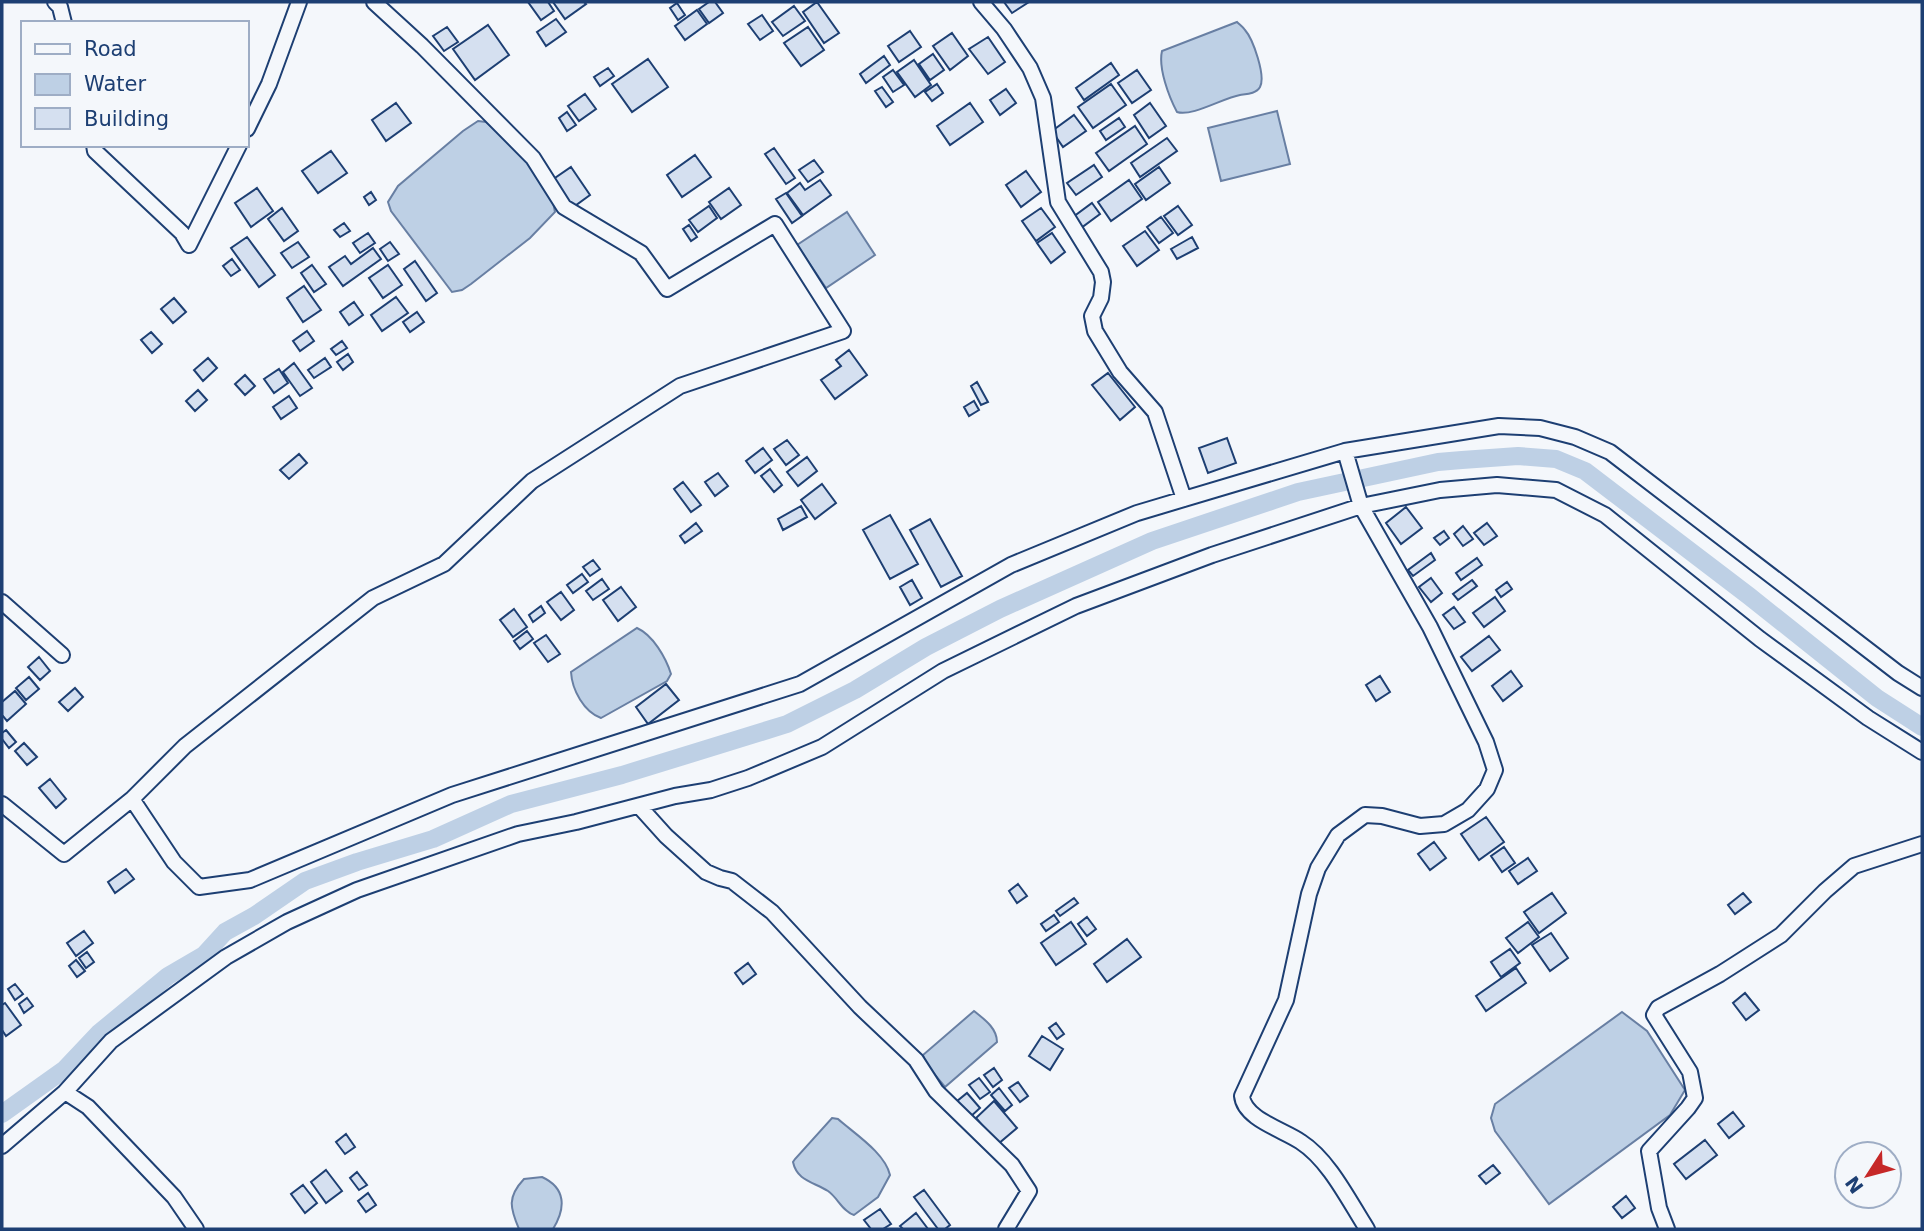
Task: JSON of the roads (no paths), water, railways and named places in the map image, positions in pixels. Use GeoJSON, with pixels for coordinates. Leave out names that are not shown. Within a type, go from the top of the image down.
{"type":"FeatureCollection","features":[{"type":"Feature","properties":{"kind":"street"},"geometry":{"type":"LineString","coordinates":[[55,2],[60,7],[64,21]]}},
{"type":"Feature","properties":{"kind":"street"},"geometry":{"type":"LineString","coordinates":[[248,127],[269,84],[299,2]]}},
{"type":"Feature","properties":{"kind":"street"},"geometry":{"type":"LineString","coordinates":[[2,804],[64,854],[132,799],[185,746],[373,598],[444,564],[532,481],[680,386],[843,331],[775,224],[667,289],[641,253],[564,207],[533,158],[422,46],[374,2]]}},
{"type":"Feature","properties":{"kind":"street"},"geometry":{"type":"LineString","coordinates":[[981,2],[1004,29],[1030,68],[1043,98],[1058,202],[1101,272],[1101,298],[1092,316],[1095,331],[1121,372],[1155,412],[1184,499]]}},
{"type":"Feature","properties":{"kind":"street"},"geometry":{"type":"LineString","coordinates":[[94,147],[183,233],[189,245],[238,147]]}},
{"type":"Feature","properties":{"kind":"street"},"geometry":{"type":"LineString","coordinates":[[132,799],[174,862],[199,887],[250,880],[452,795],[800,684],[1011,565],[1137,513],[1345,450],[1499,426],[1540,428],[1574,437],[1611,452],[1898,673],[1922,688]]}},
{"type":"Feature","properties":{"kind":"street"},"geometry":{"type":"LineString","coordinates":[[1345,450],[1361,506],[1430,627],[1486,742],[1495,770],[1487,789],[1468,810],[1444,824],[1420,826],[1382,816],[1364,815],[1338,835],[1318,868],[1309,894],[1286,1000],[1242,1096],[1245,1108],[1301,1142],[1321,1159],[1367,1229]]}},
{"type":"Feature","properties":{"kind":"street"},"geometry":{"type":"LineString","coordinates":[[2,1146],[65,1092],[111,1041],[226,957],[287,922],[357,890],[518,834],[748,779],[822,747],[943,671],[1076,606],[1212,555],[1361,506],[1440,490],[1497,485],[1556,490],[1605,515],[1760,639],[1868,718],[1922,751]]}},
{"type":"Feature","properties":{"kind":"street"},"geometry":{"type":"LineString","coordinates":[[2,602],[62,655]]}},
{"type":"Feature","properties":{"kind":"street"},"geometry":{"type":"LineString","coordinates":[[639,806],[666,836],[706,872],[732,881],[772,912],[860,1007],[916,1060],[936,1091],[1012,1165],[1029,1191],[1006,1229]]}},
{"type":"Feature","properties":{"kind":"street"},"geometry":{"type":"LineString","coordinates":[[1667,1229],[1659,1208],[1649,1151],[1695,1098],[1690,1072],[1654,1015],[1658,1008],[1720,974],[1781,935],[1854,866],[1922,844]]}},
{"type":"Feature","properties":{"kind":"street"},"geometry":{"type":"LineString","coordinates":[[65,1092],[88,1107],[174,1198],[196,1229]]}},
{"type":"Feature","properties":{"kind":"water"},"geometry":{"type":"Polygon","coordinates":[[[1237,22],[1255,49],[1260,67],[1260,87],[1253,92],[1199,110],[1177,112],[1163,74],[1162,51],[1237,22]]]}},
{"type":"Feature","properties":{"kind":"water"},"geometry":{"type":"Polygon","coordinates":[[[1277,111],[1290,164],[1221,181],[1208,128],[1277,111]]]}},
{"type":"Feature","properties":{"kind":"water"},"geometry":{"type":"Polygon","coordinates":[[[478,121],[486,122],[523,155],[553,202],[555,212],[530,238],[471,284],[452,292],[391,211],[388,202],[398,186],[478,121]]]}},
{"type":"Feature","properties":{"kind":"water"},"geometry":{"type":"Polygon","coordinates":[[[847,212],[875,255],[826,288],[797,245],[847,212]]]}},
{"type":"Feature","properties":{"kind":"water"},"geometry":{"type":"Polygon","coordinates":[[[637,628],[658,648],[671,674],[667,681],[601,718],[589,711],[580,699],[571,672],[637,628]]]}},
{"type":"Feature","properties":{"kind":"water"},"geometry":{"type":"Polygon","coordinates":[[[974,1011],[992,1028],[997,1042],[945,1087],[925,1063],[923,1055],[974,1011]]]}},
{"type":"Feature","properties":{"kind":"water"},"geometry":{"type":"Polygon","coordinates":[[[1622,1012],[1647,1031],[1685,1090],[1670,1115],[1549,1204],[1495,1131],[1491,1118],[1495,1104],[1622,1012]]]}},
{"type":"Feature","properties":{"kind":"water"},"geometry":{"type":"Polygon","coordinates":[[[832,1118],[838,1119],[876,1152],[890,1175],[878,1197],[854,1215],[846,1211],[828,1191],[802,1177],[793,1162],[832,1118]]]}},
{"type":"Feature","properties":{"kind":"water"},"geometry":{"type":"Polygon","coordinates":[[[542,1177],[556,1187],[559,1193],[562,1206],[557,1221],[553,1229],[519,1229],[512,1209],[515,1191],[524,1179],[542,1177]]]}},
{"type":"Feature","properties":{"kind":"waterway"},"geometry":{"type":"LineString","coordinates":[[2,1114],[65,1069],[99,1033],[168,976],[204,955],[225,932],[305,881],[433,839],[511,804],[622,775],[787,724],[855,690],[926,647],[1000,609],[1152,541],[1298,492],[1438,462],[1518,456],[1556,459],[1585,471],[1877,698],[1922,727]]}}]}
